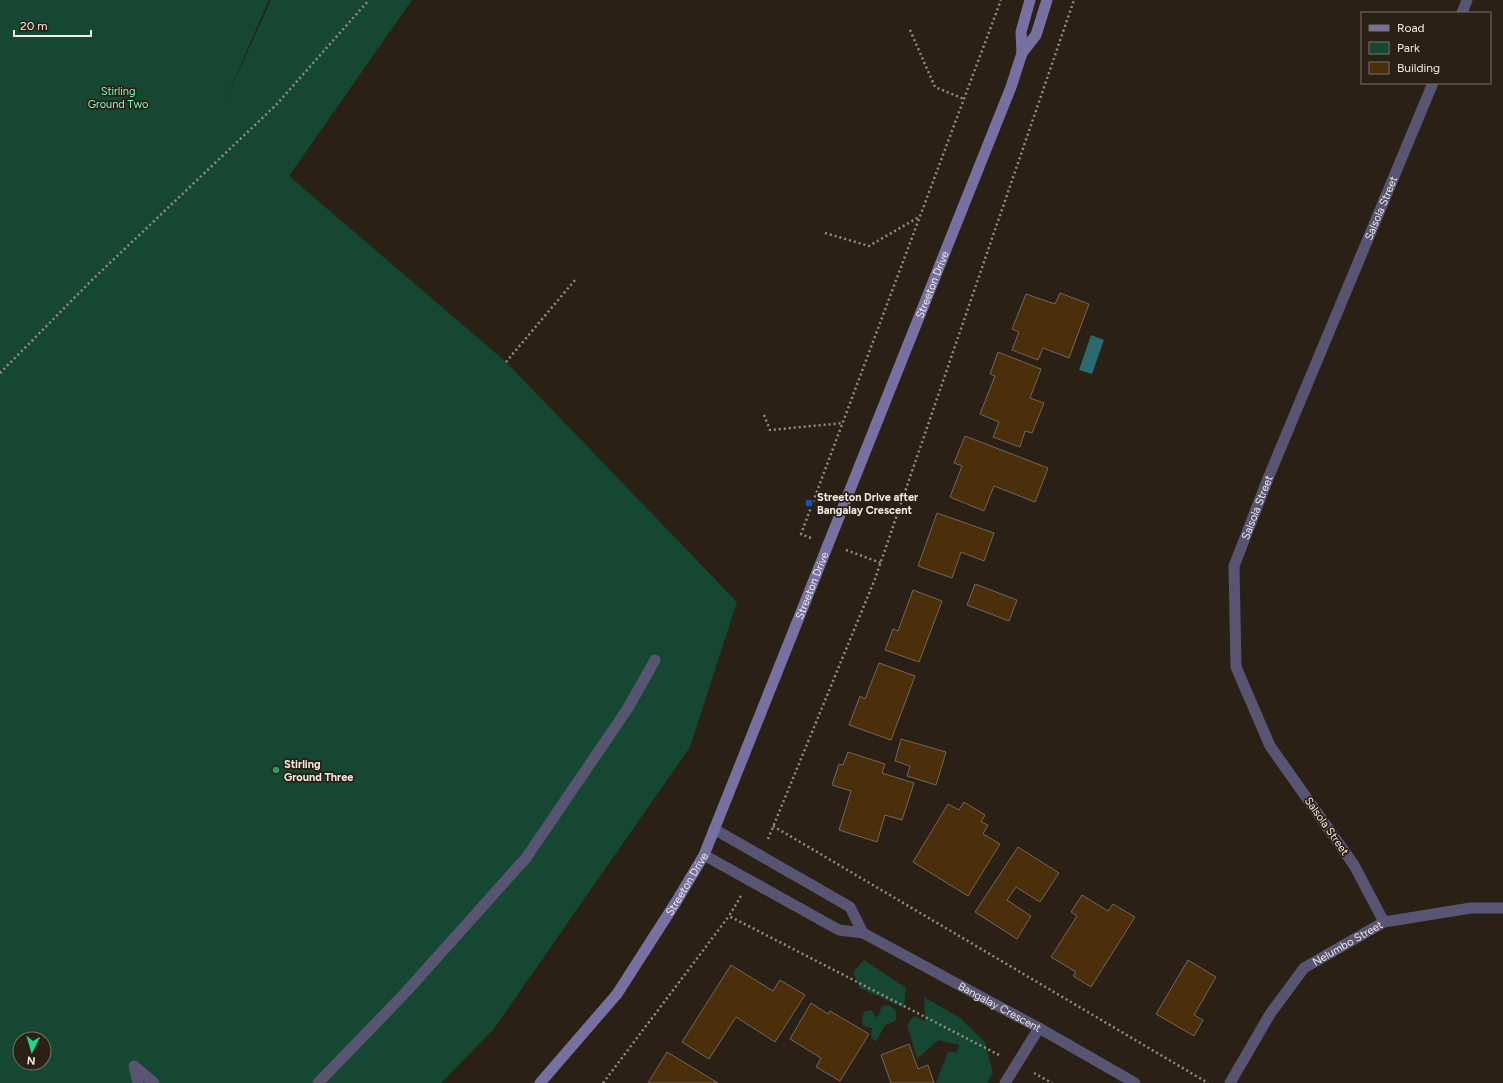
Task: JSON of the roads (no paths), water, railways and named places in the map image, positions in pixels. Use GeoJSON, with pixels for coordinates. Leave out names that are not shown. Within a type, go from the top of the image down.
{"type":"FeatureCollection","features":[{"type":"Feature","properties":{"kind":"main road","name":"Streeton Drive"},"geometry":{"type":"LineString","coordinates":[[1022,54],[1021,32],[1030,0]]}},
{"type":"Feature","properties":{"kind":"main road","name":"Streeton Drive"},"geometry":{"type":"LineString","coordinates":[[540,1083],[617,994],[676,902],[704,855],[1011,88],[1022,54],[1036,36],[1047,0]]}},
{"type":"Feature","properties":{"kind":"street"},"geometry":{"type":"LineString","coordinates":[[1462,12],[1467,0]]}},
{"type":"Feature","properties":{"kind":"street","name":"Salsola Street"},"geometry":{"type":"LineString","coordinates":[[1384,922],[1354,865],[1270,746],[1236,667],[1234,566],[1272,469],[1433,84]]}},
{"type":"Feature","properties":{"kind":"street"},"geometry":{"type":"LineString","coordinates":[[318,1083],[406,992],[526,858],[628,708],[655,660]]}},
{"type":"Feature","properties":{"kind":"street"},"geometry":{"type":"LineString","coordinates":[[714,829],[760,857],[850,907],[863,933]]}},
{"type":"Feature","properties":{"kind":"street","name":"Bangalay Crescent"},"geometry":{"type":"LineString","coordinates":[[704,855],[839,930],[863,933],[1039,1028],[1135,1083]]}},
{"type":"Feature","properties":{"kind":"street","name":"Nelumbo Street"},"geometry":{"type":"LineString","coordinates":[[1230,1083],[1270,1014],[1304,968],[1384,922],[1471,908],[1503,908]]}},
{"type":"Feature","properties":{"kind":"street"},"geometry":{"type":"LineString","coordinates":[[1005,1083],[1039,1028]]}},
{"type":"Feature","properties":{"kind":"street"},"geometry":{"type":"LineString","coordinates":[[138,1083],[134,1066],[154,1083]]}},
{"type":"Feature","properties":{"kind":"water"},"geometry":{"type":"Polygon","coordinates":[[[1091,335],[1104,340],[1092,374],[1079,370],[1091,335]]]}},
{"type":"Feature","properties":{"kind":"place","name":"Streeton Drive after Bangalay Crescent"},"geometry":{"type":"Point","coordinates":[809,503]}},
{"type":"Feature","properties":{"kind":"place","name":"Stirling Ground Three"},"geometry":{"type":"Point","coordinates":[276,770]}},
{"type":"Feature","properties":{"kind":"park label","name":"Stirling Ground Two"},"geometry":{"type":"Point","coordinates":[118,97]}}]}
